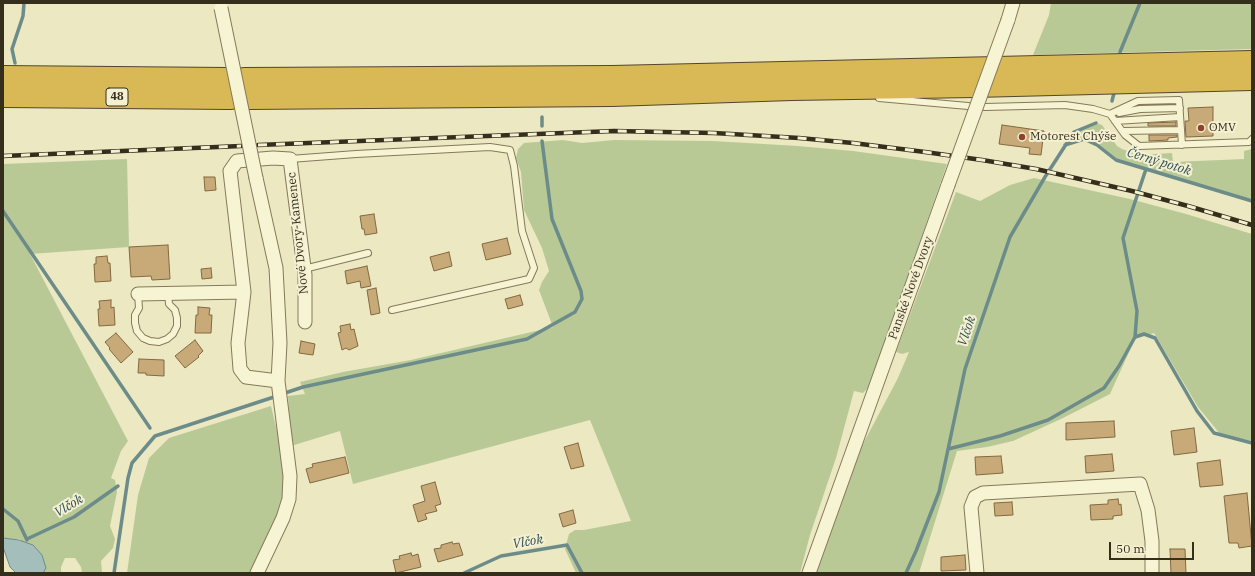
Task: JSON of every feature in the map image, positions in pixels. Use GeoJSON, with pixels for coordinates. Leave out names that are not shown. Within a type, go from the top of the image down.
{"type":"FeatureCollection","features":[{"type":"Feature","properties":{"kind":"highway"},"geometry":{"type":"LineString","coordinates":[[238,88],[612,76],[1252,62]]}},
{"type":"Feature","properties":{"kind":"highway","name":"48"},"geometry":{"type":"LineString","coordinates":[[3,77],[238,88]]}},
{"type":"Feature","properties":{"kind":"highway"},"geometry":{"type":"LineString","coordinates":[[238,88],[612,95],[1252,79]]}},
{"type":"Feature","properties":{"kind":"highway","name":"48"},"geometry":{"type":"LineString","coordinates":[[3,96],[238,88]]}},
{"type":"Feature","properties":{"kind":"street","name":"Panské Nové Dvory"},"geometry":{"type":"LineString","coordinates":[[809,573],[1013,3]]}},
{"type":"Feature","properties":{"kind":"street"},"geometry":{"type":"LineString","coordinates":[[221,6],[276,268],[280,343],[278,385],[290,476],[289,499],[283,518],[257,573]]}},
{"type":"Feature","properties":{"kind":"street","name":"Nové Dvory-Kamenec"},"geometry":{"type":"LineString","coordinates":[[278,385],[246,377],[240,369],[238,343],[244,292],[230,172],[237,161],[273,158],[290,159],[304,269],[305,322]]}},
{"type":"Feature","properties":{"kind":"street"},"geometry":{"type":"LineString","coordinates":[[138,294],[244,292]]}},
{"type":"Feature","properties":{"kind":"street"},"geometry":{"type":"LineString","coordinates":[[977,573],[971,507],[975,497],[983,493],[1140,484],[1148,510],[1152,541],[1152,573]]}},
{"type":"Feature","properties":{"kind":"lane"},"geometry":{"type":"LineString","coordinates":[[792,90],[846,95]]}},
{"type":"Feature","properties":{"kind":"lane"},"geometry":{"type":"LineString","coordinates":[[870,97],[968,106]]}},
{"type":"Feature","properties":{"kind":"lane"},"geometry":{"type":"LineString","coordinates":[[985,107],[1065,105],[1093,108],[1110,114],[1140,109],[1180,108],[1182,145]]}},
{"type":"Feature","properties":{"kind":"lane"},"geometry":{"type":"LineString","coordinates":[[1110,114],[1123,132],[1139,146],[1249,142],[1252,139]]}},
{"type":"Feature","properties":{"kind":"lane"},"geometry":{"type":"LineString","coordinates":[[1115,121],[1180,117]]}},
{"type":"Feature","properties":{"kind":"lane"},"geometry":{"type":"LineString","coordinates":[[1123,132],[1181,130]]}},
{"type":"Feature","properties":{"kind":"lane"},"geometry":{"type":"LineString","coordinates":[[290,159],[490,147],[510,150],[514,166],[522,231],[534,268],[528,279],[392,310]]}},
{"type":"Feature","properties":{"kind":"lane"},"geometry":{"type":"LineString","coordinates":[[304,269],[368,253]]}},
{"type":"Feature","properties":{"kind":"lane"},"geometry":{"type":"LineString","coordinates":[[138,294],[139,308],[135,315],[137,331],[143,338],[150,341],[159,342],[167,339],[173,334],[177,326],[175,310],[169,304],[168,293]]}},
{"type":"Feature","properties":{"kind":"green space"},"geometry":{"type":"Polygon","coordinates":[[[1051,3],[1252,3],[1252,49],[1033,55],[1049,15],[1051,3]]]}},
{"type":"Feature","properties":{"kind":"green space"},"geometry":{"type":"Polygon","coordinates":[[[1096,123],[1102,125],[1117,146],[1122,149],[1140,155],[1172,153],[1173,162],[1244,159],[1244,151],[1252,149],[1252,201],[1116,160],[1097,145],[1084,139],[1065,145],[1074,132],[1096,123]]]}},
{"type":"Feature","properties":{"kind":"green space"},"geometry":{"type":"Polygon","coordinates":[[[563,140],[582,143],[614,140],[713,141],[798,146],[853,151],[947,164],[869,387],[863,393],[854,391],[836,458],[810,535],[800,573],[576,573],[565,549],[569,534],[575,530],[584,530],[631,521],[590,420],[353,484],[340,431],[291,446],[288,396],[305,394],[300,382],[343,372],[411,360],[553,327],[539,290],[549,271],[542,248],[524,210],[521,172],[516,158],[518,149],[524,143],[563,140]]]}},
{"type":"Feature","properties":{"kind":"green space"},"geometry":{"type":"Polygon","coordinates":[[[127,159],[129,247],[30,254],[128,441],[121,451],[111,478],[115,480],[117,492],[110,526],[115,539],[113,548],[101,561],[102,573],[82,573],[81,567],[75,558],[65,558],[61,567],[61,573],[39,573],[20,539],[3,540],[3,164],[127,159]]]}},
{"type":"Feature","properties":{"kind":"green space"},"geometry":{"type":"Polygon","coordinates":[[[1034,178],[1130,199],[1252,234],[1252,441],[1220,434],[1198,407],[1154,333],[1135,339],[1110,394],[1013,441],[987,447],[957,451],[919,573],[816,573],[857,455],[897,380],[909,352],[902,354],[896,352],[956,192],[980,201],[1010,185],[1034,178]]]}},
{"type":"Feature","properties":{"kind":"green space"},"geometry":{"type":"Polygon","coordinates":[[[271,406],[282,452],[286,492],[280,518],[253,573],[127,573],[138,495],[149,458],[169,438],[271,406]]]}},
{"type":"Feature","properties":{"kind":"water"},"geometry":{"type":"Polygon","coordinates":[[[3,538],[19,540],[33,545],[42,555],[46,568],[43,573],[16,573],[10,567],[3,547],[3,538]]]}},
{"type":"Feature","properties":{"kind":"building","name":"OMV"},"geometry":{"type":"Polygon","coordinates":[[[1213,107],[1213,136],[1186,137],[1185,121],[1189,121],[1188,108],[1213,107]]]}},
{"type":"Feature","properties":{"kind":"building"},"geometry":{"type":"Polygon","coordinates":[[[1176,122],[1176,126],[1148,126],[1148,123],[1176,122]]]}},
{"type":"Feature","properties":{"kind":"building","name":"Motorest Chýše"},"geometry":{"type":"Polygon","coordinates":[[[1002,125],[1044,131],[1041,155],[1029,154],[1030,148],[999,144],[1002,125]]]}},
{"type":"Feature","properties":{"kind":"building"},"geometry":{"type":"Polygon","coordinates":[[[1149,135],[1177,135],[1177,137],[1168,138],[1168,140],[1149,141],[1149,135]]]}},
{"type":"Feature","properties":{"kind":"building"},"geometry":{"type":"Polygon","coordinates":[[[204,177],[215,177],[216,190],[205,191],[204,177]]]}},
{"type":"Feature","properties":{"kind":"building"},"geometry":{"type":"Polygon","coordinates":[[[374,214],[377,233],[365,235],[364,229],[362,229],[360,216],[374,214]]]}},
{"type":"Feature","properties":{"kind":"building"},"geometry":{"type":"Polygon","coordinates":[[[507,238],[511,254],[486,260],[482,244],[507,238]]]}},
{"type":"Feature","properties":{"kind":"building"},"geometry":{"type":"Polygon","coordinates":[[[168,245],[170,279],[152,280],[151,276],[131,277],[129,247],[168,245]]]}},
{"type":"Feature","properties":{"kind":"building"},"geometry":{"type":"Polygon","coordinates":[[[449,252],[452,266],[434,271],[430,257],[449,252]]]}},
{"type":"Feature","properties":{"kind":"building"},"geometry":{"type":"Polygon","coordinates":[[[107,256],[108,263],[110,263],[111,281],[95,282],[94,264],[96,264],[96,257],[107,256]]]}},
{"type":"Feature","properties":{"kind":"building"},"geometry":{"type":"Polygon","coordinates":[[[367,266],[371,286],[361,288],[360,281],[347,284],[345,271],[367,266]]]}},
{"type":"Feature","properties":{"kind":"building"},"geometry":{"type":"Polygon","coordinates":[[[211,268],[212,278],[202,279],[201,269],[211,268]]]}},
{"type":"Feature","properties":{"kind":"building"},"geometry":{"type":"Polygon","coordinates":[[[376,288],[380,313],[371,315],[367,290],[376,288]]]}},
{"type":"Feature","properties":{"kind":"building"},"geometry":{"type":"Polygon","coordinates":[[[520,295],[523,305],[508,309],[505,299],[520,295]]]}},
{"type":"Feature","properties":{"kind":"building"},"geometry":{"type":"Polygon","coordinates":[[[111,300],[111,308],[114,307],[115,325],[99,326],[99,301],[111,300]]]}},
{"type":"Feature","properties":{"kind":"building"},"geometry":{"type":"Polygon","coordinates":[[[198,307],[210,308],[209,315],[212,315],[211,333],[195,333],[198,307]]]}},
{"type":"Feature","properties":{"kind":"building"},"geometry":{"type":"Polygon","coordinates":[[[350,324],[351,330],[354,329],[358,346],[349,350],[346,348],[342,350],[338,333],[341,332],[340,326],[350,324]]]}},
{"type":"Feature","properties":{"kind":"building"},"geometry":{"type":"Polygon","coordinates":[[[116,333],[133,352],[121,363],[105,342],[116,333]]]}},
{"type":"Feature","properties":{"kind":"building"},"geometry":{"type":"Polygon","coordinates":[[[195,340],[203,351],[198,356],[199,357],[185,368],[175,356],[195,340]]]}},
{"type":"Feature","properties":{"kind":"building"},"geometry":{"type":"Polygon","coordinates":[[[301,341],[315,344],[313,355],[299,353],[301,341]]]}},
{"type":"Feature","properties":{"kind":"building"},"geometry":{"type":"Polygon","coordinates":[[[139,359],[164,360],[164,376],[138,373],[139,359]]]}},
{"type":"Feature","properties":{"kind":"building"},"geometry":{"type":"Polygon","coordinates":[[[1114,421],[1115,437],[1066,440],[1066,423],[1114,421]]]}},
{"type":"Feature","properties":{"kind":"building"},"geometry":{"type":"Polygon","coordinates":[[[1194,428],[1197,452],[1174,455],[1171,431],[1194,428]]]}},
{"type":"Feature","properties":{"kind":"building"},"geometry":{"type":"Polygon","coordinates":[[[578,443],[584,466],[571,469],[564,447],[578,443]]]}},
{"type":"Feature","properties":{"kind":"building"},"geometry":{"type":"Polygon","coordinates":[[[1112,454],[1114,471],[1086,473],[1085,456],[1112,454]]]}},
{"type":"Feature","properties":{"kind":"building"},"geometry":{"type":"Polygon","coordinates":[[[1001,456],[1003,473],[976,475],[975,457],[1001,456]]]}},
{"type":"Feature","properties":{"kind":"building"},"geometry":{"type":"Polygon","coordinates":[[[345,457],[349,473],[310,483],[306,469],[313,467],[312,464],[345,457]]]}},
{"type":"Feature","properties":{"kind":"building"},"geometry":{"type":"Polygon","coordinates":[[[1220,460],[1223,485],[1200,487],[1197,463],[1220,460]]]}},
{"type":"Feature","properties":{"kind":"building"},"geometry":{"type":"Polygon","coordinates":[[[435,482],[441,504],[435,506],[437,511],[425,514],[427,519],[418,522],[413,505],[425,501],[421,486],[435,482]]]}},
{"type":"Feature","properties":{"kind":"building"},"geometry":{"type":"Polygon","coordinates":[[[1247,493],[1252,546],[1239,548],[1238,543],[1229,543],[1224,496],[1247,493]]]}},
{"type":"Feature","properties":{"kind":"building"},"geometry":{"type":"Polygon","coordinates":[[[1118,499],[1119,505],[1121,504],[1122,515],[1113,516],[1113,519],[1091,520],[1090,505],[1108,504],[1108,500],[1118,499]]]}},
{"type":"Feature","properties":{"kind":"building"},"geometry":{"type":"Polygon","coordinates":[[[1012,502],[1013,515],[995,516],[994,503],[1012,502]]]}},
{"type":"Feature","properties":{"kind":"building"},"geometry":{"type":"Polygon","coordinates":[[[573,510],[576,523],[563,527],[559,514],[573,510]]]}},
{"type":"Feature","properties":{"kind":"building"},"geometry":{"type":"Polygon","coordinates":[[[452,542],[453,544],[459,543],[463,555],[438,562],[434,549],[441,548],[441,545],[452,542]]]}},
{"type":"Feature","properties":{"kind":"building"},"geometry":{"type":"Polygon","coordinates":[[[1170,549],[1185,549],[1186,573],[1171,573],[1170,549]]]}},
{"type":"Feature","properties":{"kind":"building"},"geometry":{"type":"Polygon","coordinates":[[[411,553],[412,556],[418,554],[421,567],[396,573],[393,560],[400,559],[399,556],[411,553]]]}},
{"type":"Feature","properties":{"kind":"building"},"geometry":{"type":"Polygon","coordinates":[[[965,555],[966,570],[941,571],[941,557],[965,555]]]}},
{"type":"Feature","properties":{"kind":"waterway"},"geometry":{"type":"LineString","coordinates":[[15,63],[12,49],[23,16],[24,3]]}},
{"type":"Feature","properties":{"kind":"waterway","name":"Vlčok"},"geometry":{"type":"LineString","coordinates":[[1120,52],[1140,3]]}},
{"type":"Feature","properties":{"kind":"waterway","name":"Vlčok"},"geometry":{"type":"LineString","coordinates":[[1112,101],[1114,93]]}},
{"type":"Feature","properties":{"kind":"waterway"},"geometry":{"type":"LineString","coordinates":[[542,117],[542,126]]}},
{"type":"Feature","properties":{"kind":"waterway","name":"Vlčok"},"geometry":{"type":"LineString","coordinates":[[906,573],[939,492],[965,369],[1010,237],[1045,177],[1074,132],[1096,123]]}},
{"type":"Feature","properties":{"kind":"waterway","name":"Černý potok"},"geometry":{"type":"LineString","coordinates":[[1065,145],[1084,139],[1097,145],[1116,160],[1252,201]]}},
{"type":"Feature","properties":{"kind":"waterway"},"geometry":{"type":"LineString","coordinates":[[282,394],[303,387],[527,339],[575,312],[582,299],[581,291],[552,219],[542,141]]}},
{"type":"Feature","properties":{"kind":"waterway"},"geometry":{"type":"LineString","coordinates":[[1135,337],[1137,311],[1123,238],[1146,169]]}},
{"type":"Feature","properties":{"kind":"waterway"},"geometry":{"type":"LineString","coordinates":[[3,211],[150,428]]}},
{"type":"Feature","properties":{"kind":"waterway"},"geometry":{"type":"LineString","coordinates":[[948,449],[1000,436],[1048,420],[1104,388],[1119,366],[1135,337],[1144,334],[1155,338],[1197,411],[1214,433],[1252,443]]}},
{"type":"Feature","properties":{"kind":"waterway"},"geometry":{"type":"LineString","coordinates":[[114,573],[128,478],[132,463],[155,436],[277,396]]}},
{"type":"Feature","properties":{"kind":"waterway","name":"Vlčok"},"geometry":{"type":"LineString","coordinates":[[27,539],[74,517],[118,486]]}},
{"type":"Feature","properties":{"kind":"waterway"},"geometry":{"type":"LineString","coordinates":[[3,509],[18,521],[27,540]]}},
{"type":"Feature","properties":{"kind":"waterway","name":"Vlčok"},"geometry":{"type":"LineString","coordinates":[[464,573],[501,556],[567,545],[582,573]]}},
{"type":"Feature","properties":{"kind":"railway"},"geometry":{"type":"LineString","coordinates":[[258,145],[614,131],[714,133],[799,138],[925,152],[1036,169],[1132,191],[1252,225]]}},
{"type":"Feature","properties":{"kind":"railway"},"geometry":{"type":"LineString","coordinates":[[3,156],[241,146]]}},
{"type":"Feature","properties":{"kind":"place","name":"OMV"},"geometry":{"type":"Point","coordinates":[1201,128]}},
{"type":"Feature","properties":{"kind":"place","name":"Motorest Chýše"},"geometry":{"type":"Point","coordinates":[1022,137]}}]}
